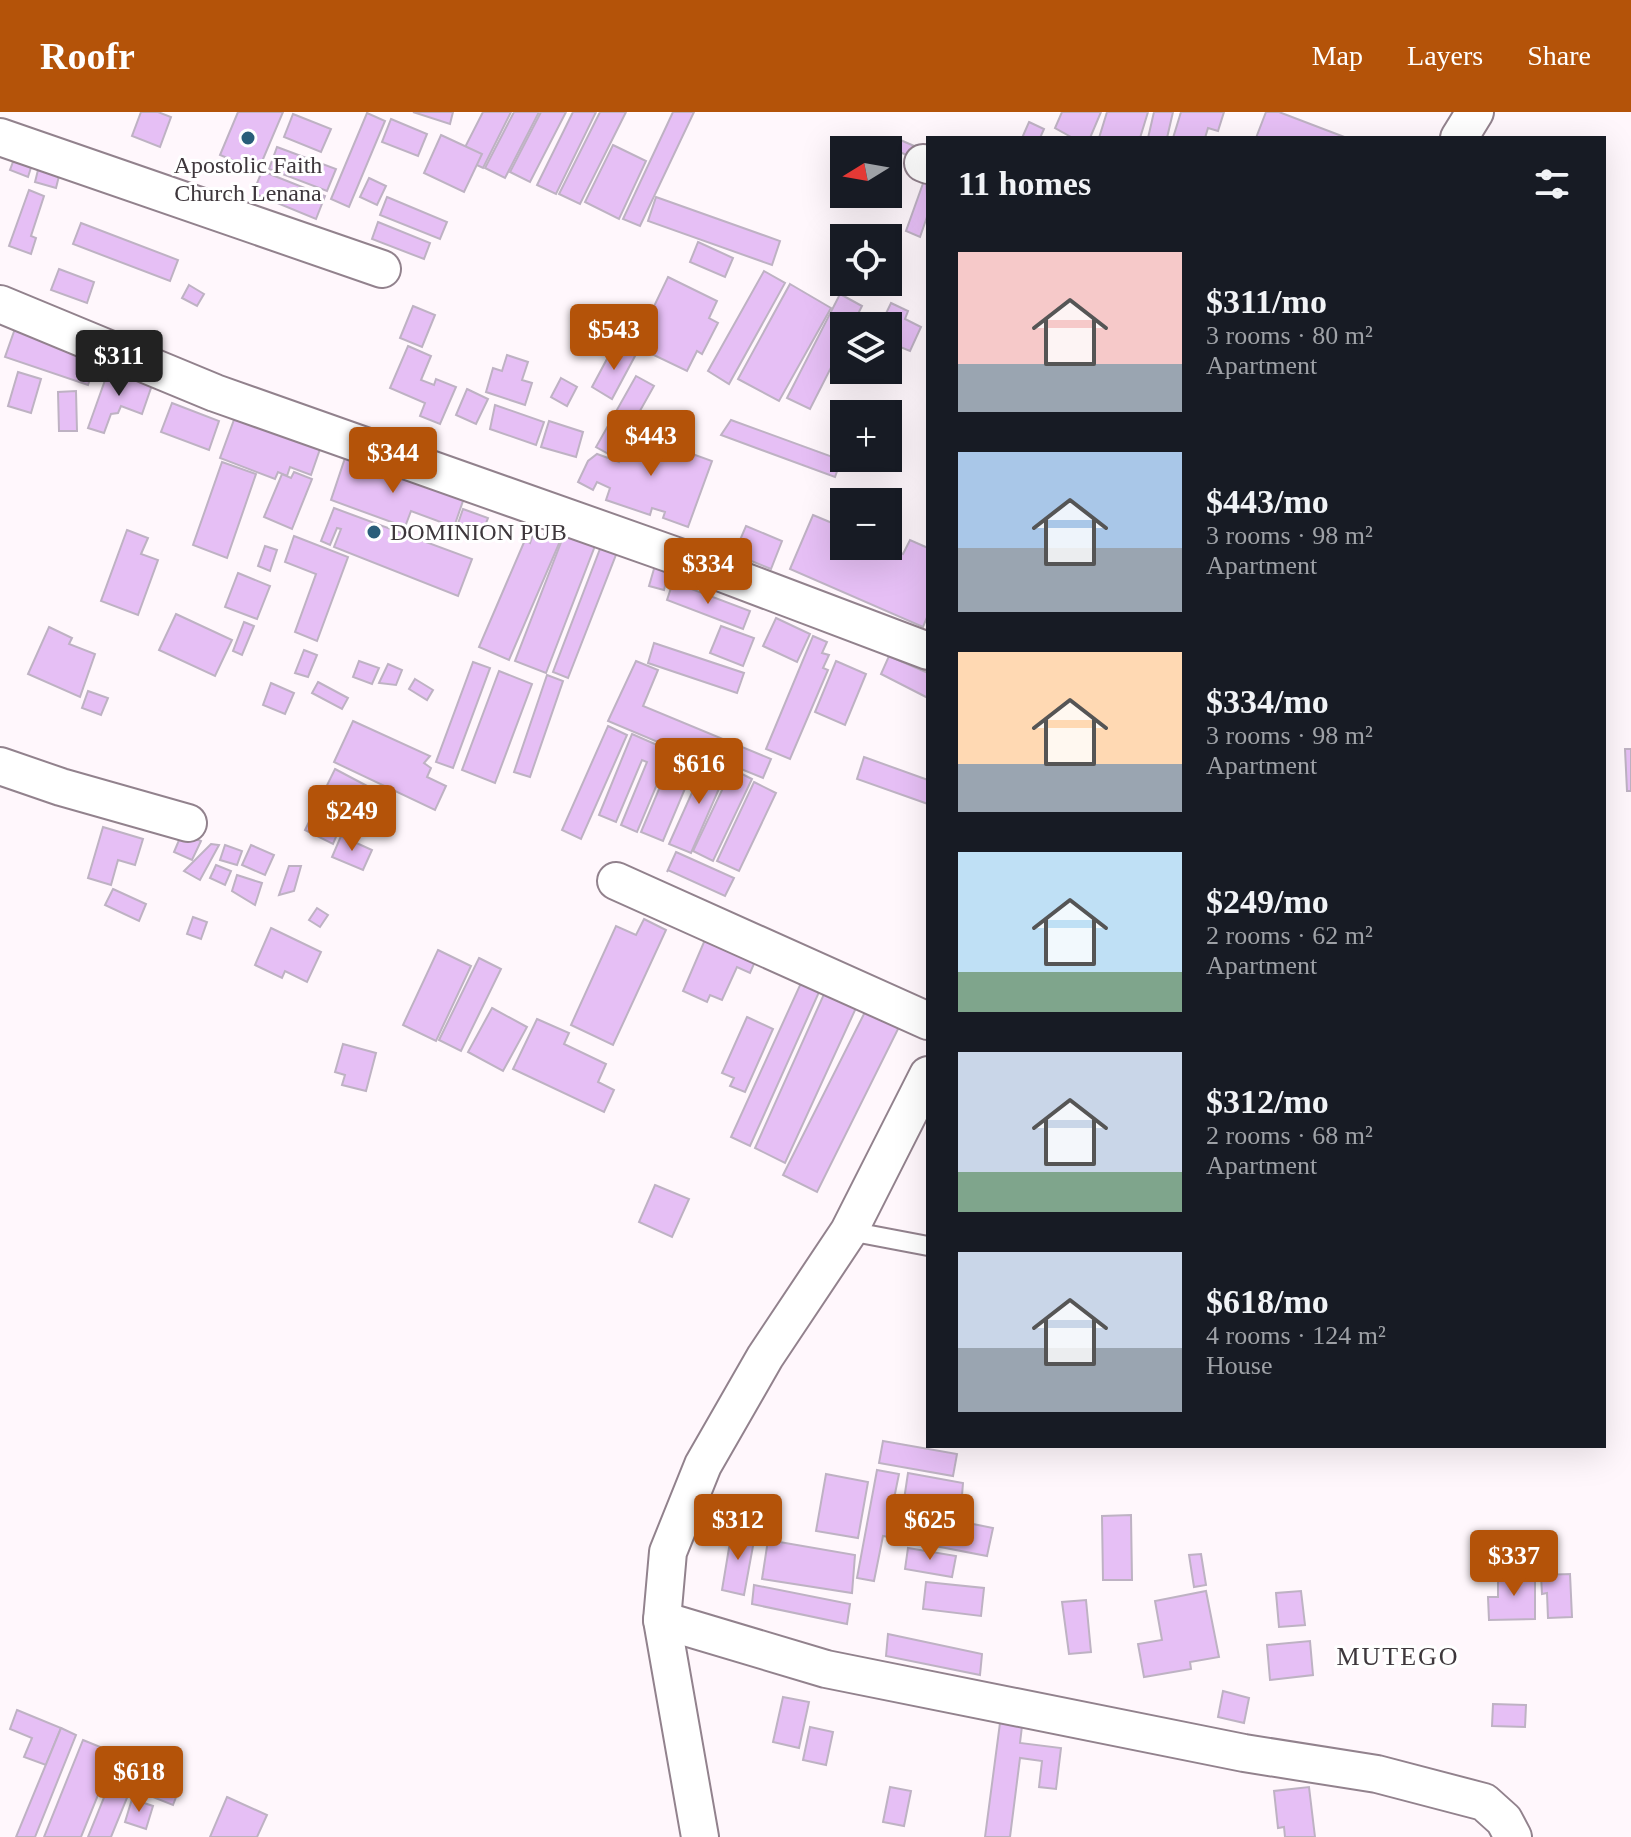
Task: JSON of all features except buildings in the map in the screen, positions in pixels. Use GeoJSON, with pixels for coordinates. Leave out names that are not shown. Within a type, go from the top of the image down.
{"type":"FeatureCollection","features":[{"type":"Feature","properties":{"kind":"street"},"geometry":{"type":"LineString","coordinates":[[1460,136],[1475,112]]}},
{"type":"Feature","properties":{"kind":"street"},"geometry":{"type":"LineString","coordinates":[[0,137],[382,269]]}},
{"type":"Feature","properties":{"kind":"street"},"geometry":{"type":"LineString","coordinates":[[0,304],[215,393],[682,558],[926,650]]}},
{"type":"Feature","properties":{"kind":"street"},"geometry":{"type":"LineString","coordinates":[[0,766],[188,823]]}},
{"type":"Feature","properties":{"kind":"street"},"geometry":{"type":"LineString","coordinates":[[616,881],[926,1020]]}},
{"type":"Feature","properties":{"kind":"street"},"geometry":{"type":"LineString","coordinates":[[700,1837],[662,1620],[668,1552],[703,1465],[765,1357],[849,1231],[926,1079]]}},
{"type":"Feature","properties":{"kind":"street"},"geometry":{"type":"LineString","coordinates":[[662,1620],[826,1669],[1244,1753],[1392,1778],[1484,1802],[1504,1820],[1513,1837]]}},
{"type":"Feature","properties":{"kind":"lane"},"geometry":{"type":"LineString","coordinates":[[849,1231],[926,1246]]}},
{"type":"Feature","properties":{"kind":"place","name":"Apostolic Faith Church Lenana"},"geometry":{"type":"Point","coordinates":[248,138]}},
{"type":"Feature","properties":{"kind":"place","name":"DOMINION PUB"},"geometry":{"type":"Point","coordinates":[374,532]}},
{"type":"Feature","properties":{"kind":"district","name":"MUTEGO"},"geometry":{"type":"Point","coordinates":[1398,1656]}}]}
